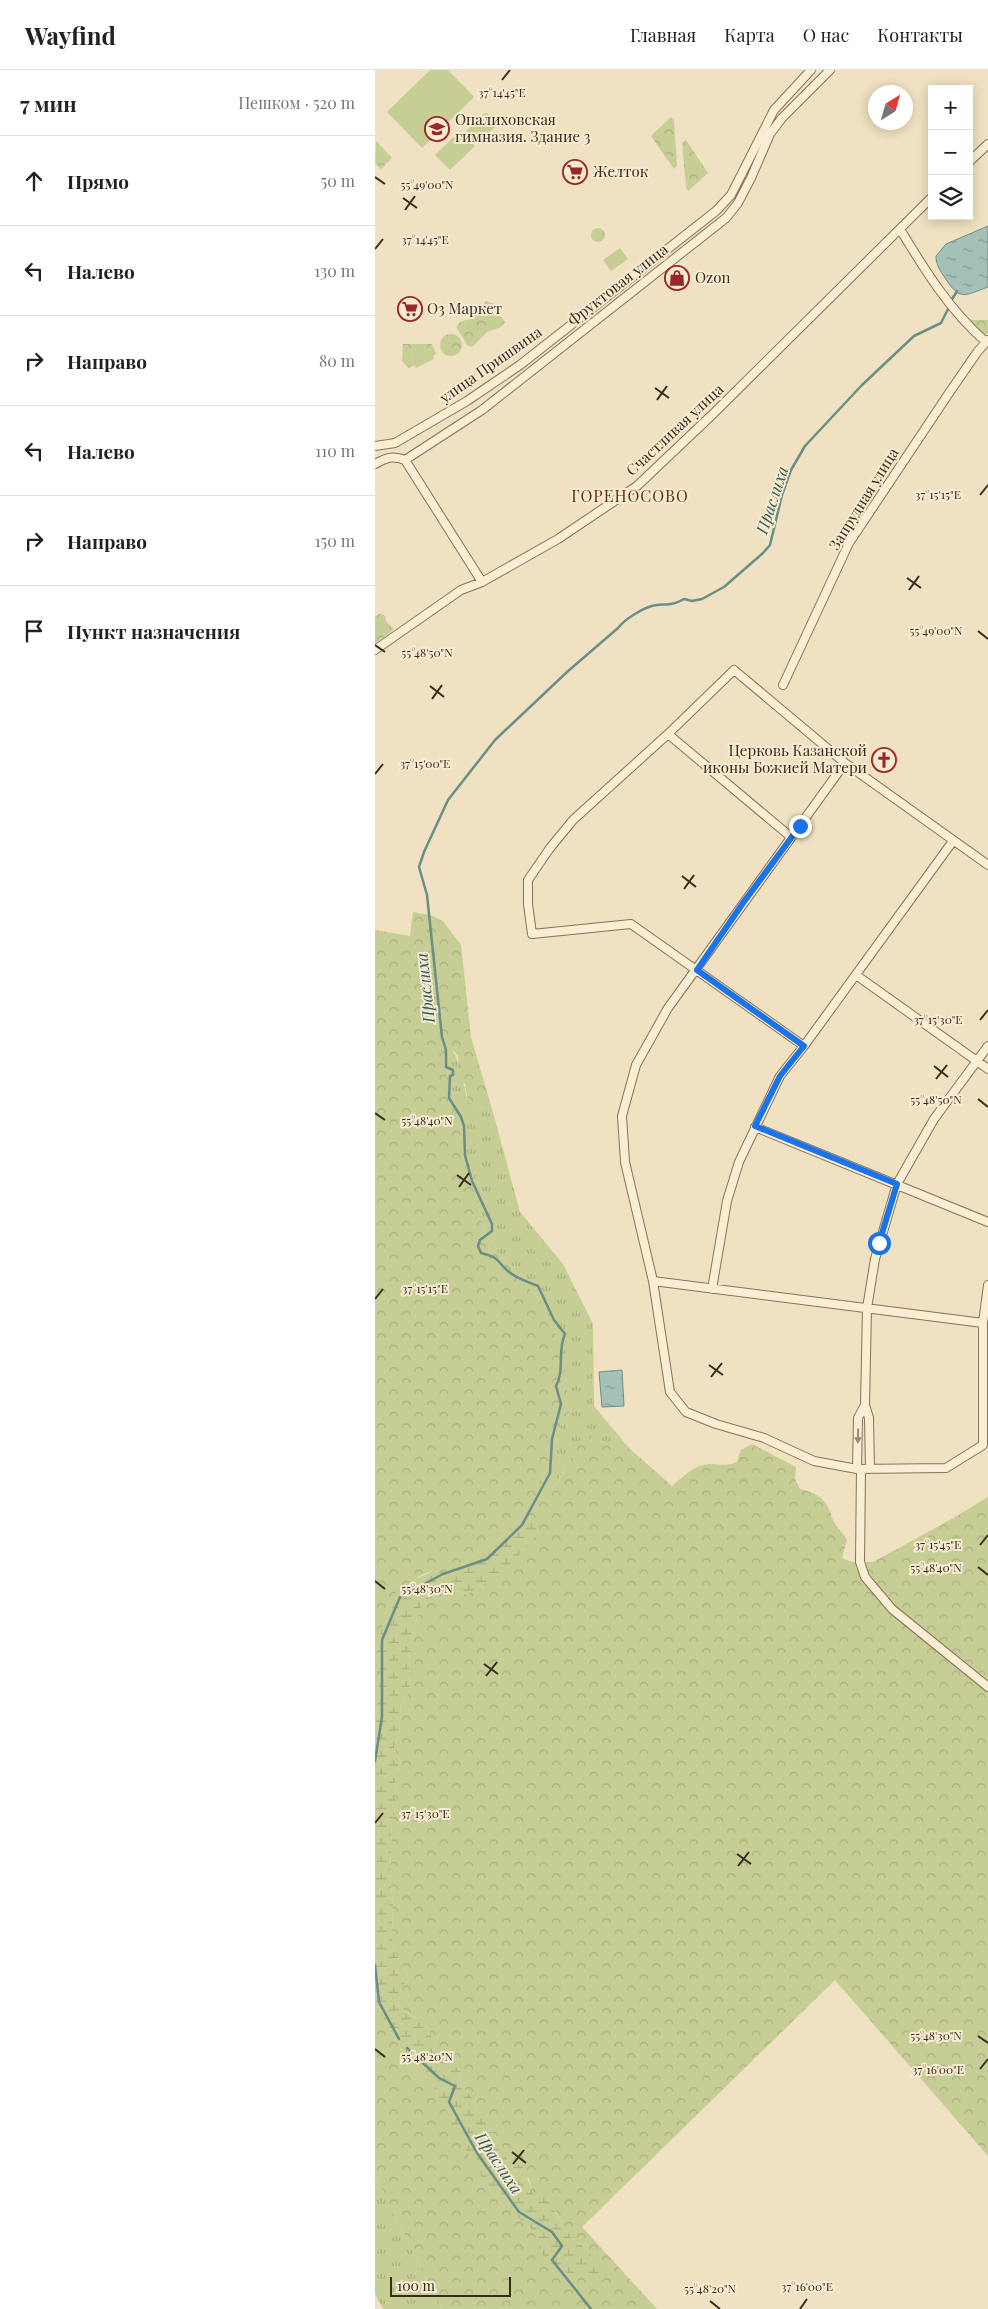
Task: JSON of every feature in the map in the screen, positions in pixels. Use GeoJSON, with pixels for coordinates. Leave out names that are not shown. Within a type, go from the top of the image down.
{"type":"FeatureCollection","features":[{"type":"Feature","properties":{"kind":"street","name":"улица Пришвина"},"geometry":{"type":"LineString","coordinates":[[375,446],[395,443],[467,401],[520,364],[716,212],[731,195],[774,110],[811,70]]}},
{"type":"Feature","properties":{"kind":"street","name":"Фруктовая улица"},"geometry":{"type":"LineString","coordinates":[[405,460],[482,410],[726,218],[738,203],[747,186],[770,134],[782,118],[829,70]]}},
{"type":"Feature","properties":{"kind":"street"},"geometry":{"type":"LineString","coordinates":[[973,158],[988,144]]}},
{"type":"Feature","properties":{"kind":"street","name":"Счастливая улица"},"geometry":{"type":"LineString","coordinates":[[375,650],[461,590],[482,582],[558,539],[637,486],[714,413],[928,201]]}},
{"type":"Feature","properties":{"kind":"street"},"geometry":{"type":"LineString","coordinates":[[900,229],[921,264],[958,313],[987,341]]}},
{"type":"Feature","properties":{"kind":"street","name":"Запрудная улица"},"geometry":{"type":"LineString","coordinates":[[783,685],[849,543],[949,393],[987,341]]}},
{"type":"Feature","properties":{"kind":"street"},"geometry":{"type":"LineString","coordinates":[[375,464],[389,457],[396,456],[405,460],[482,582]]}},
{"type":"Feature","properties":{"kind":"street"},"geometry":{"type":"LineString","coordinates":[[804,1046],[631,924],[532,934],[528,880],[550,848],[573,820],[668,734],[734,670],[845,763],[988,866]]}},
{"type":"Feature","properties":{"kind":"street"},"geometry":{"type":"LineString","coordinates":[[668,734],[791,837]]}},
{"type":"Feature","properties":{"kind":"street"},"geometry":{"type":"LineString","coordinates":[[845,763],[668,1008],[636,1065],[622,1116],[625,1162],[653,1281],[670,1392],[686,1412],[716,1424],[764,1438],[814,1460],[859,1469],[946,1468],[983,1445],[983,1323],[988,1285]]}},
{"type":"Feature","properties":{"kind":"street"},"geometry":{"type":"LineString","coordinates":[[712,1288],[727,1201],[739,1162],[780,1076],[804,1046],[953,841]]}},
{"type":"Feature","properties":{"kind":"street"},"geometry":{"type":"LineString","coordinates":[[856,975],[988,1069]]}},
{"type":"Feature","properties":{"kind":"street"},"geometry":{"type":"LineString","coordinates":[[870,1469],[869,1418],[865,1406],[867,1308],[875,1259],[897,1184],[934,1119],[988,1046]]}},
{"type":"Feature","properties":{"kind":"street"},"geometry":{"type":"LineString","coordinates":[[755,1126],[988,1222]]}},
{"type":"Feature","properties":{"kind":"street"},"geometry":{"type":"LineString","coordinates":[[653,1281],[983,1323]]}},
{"type":"Feature","properties":{"kind":"street"},"geometry":{"type":"LineString","coordinates":[[865,1406],[859,1418],[860,1562],[865,1577],[892,1609],[988,1687]]}},
{"type":"Feature","properties":{"kind":"green space"},"geometry":{"type":"Polygon","coordinates":[[[430,70],[448,70],[474,97],[422,148],[387,112],[430,70]]]}},
{"type":"Feature","properties":{"kind":"green space"},"geometry":{"type":"Polygon","coordinates":[[[486,112],[498,124],[478,144],[466,131],[486,112]]]}},
{"type":"Feature","properties":{"kind":"green space"},"geometry":{"type":"Polygon","coordinates":[[[671,117],[674,121],[677,166],[674,169],[651,136],[671,117]]]}},
{"type":"Feature","properties":{"kind":"green space"},"geometry":{"type":"Polygon","coordinates":[[[460,131],[475,146],[450,170],[435,155],[460,131]]]}},
{"type":"Feature","properties":{"kind":"green space"},"geometry":{"type":"Polygon","coordinates":[[[686,140],[708,173],[688,191],[682,143],[686,140]]]}},
{"type":"Feature","properties":{"kind":"green space"},"geometry":{"type":"Polygon","coordinates":[[[376,141],[392,158],[381,169],[375,163],[376,141]]]}},
{"type":"Feature","properties":{"kind":"green space"},"geometry":{"type":"Polygon","coordinates":[[[598,228],[603,230],[605,235],[603,240],[598,242],[593,240],[591,235],[593,230],[598,228]]]}},
{"type":"Feature","properties":{"kind":"green space"},"geometry":{"type":"Polygon","coordinates":[[[620,248],[628,259],[611,271],[603,260],[620,248]]]}},
{"type":"Feature","properties":{"kind":"green space"},"geometry":{"type":"Polygon","coordinates":[[[486,301],[495,304],[497,312],[505,322],[501,327],[487,332],[472,347],[468,346],[456,327],[460,322],[472,318],[486,301]]]}},
{"type":"Feature","properties":{"kind":"green space"},"geometry":{"type":"Polygon","coordinates":[[[968,320],[988,320],[988,334],[980,333],[968,320]]]}},
{"type":"Feature","properties":{"kind":"green space"},"geometry":{"type":"Polygon","coordinates":[[[451,334],[459,337],[462,345],[459,353],[451,356],[443,353],[440,345],[443,337],[451,334]]]}},
{"type":"Feature","properties":{"kind":"green space"},"geometry":{"type":"Polygon","coordinates":[[[403,344],[432,344],[436,353],[433,357],[429,349],[411,357],[415,365],[409,368],[402,361],[403,344]]]}},
{"type":"Feature","properties":{"kind":"green space"},"geometry":{"type":"Polygon","coordinates":[[[429,349],[434,359],[416,368],[411,357],[429,349]]]}},
{"type":"Feature","properties":{"kind":"green space"},"geometry":{"type":"Polygon","coordinates":[[[379,614],[384,615],[387,623],[394,629],[375,644],[375,617],[379,614]]]}},
{"type":"Feature","properties":{"kind":"green space"},"geometry":{"type":"Polygon","coordinates":[[[413,912],[430,915],[443,921],[461,945],[471,1037],[494,1116],[484,1108],[468,1102],[465,1084],[459,1078],[458,1056],[449,1045],[440,1048],[464,1136],[483,1226],[499,1254],[546,1307],[564,1359],[569,1413],[558,1430],[548,1467],[541,1480],[553,1488],[562,1475],[583,1434],[595,1437],[618,1450],[629,1448],[672,1486],[691,1470],[701,1465],[727,1465],[737,1462],[741,1450],[752,1444],[796,1467],[795,1479],[800,1489],[817,1495],[827,1505],[834,1523],[847,1540],[842,1558],[852,1562],[873,1562],[988,1497],[988,2156],[835,1980],[582,2227],[657,2309],[442,2309],[375,2177],[375,2005],[412,2067],[428,2079],[436,2091],[492,2193],[501,2204],[534,2231],[540,2240],[542,2254],[576,2276],[590,2278],[602,2284],[585,2248],[572,2238],[562,2226],[556,2212],[534,2195],[529,2179],[508,2161],[495,2135],[484,2124],[472,2097],[461,2085],[460,2071],[431,2045],[431,2030],[423,2022],[398,2005],[401,1990],[408,1976],[394,1950],[392,1935],[393,1905],[390,1874],[392,1819],[397,1805],[394,1791],[400,1762],[394,1748],[399,1734],[401,1703],[410,1691],[409,1661],[412,1632],[422,1603],[444,1593],[455,1591],[467,1594],[477,1588],[515,1559],[538,1532],[536,1522],[515,1523],[500,1538],[449,1573],[433,1571],[423,1574],[397,1591],[395,1602],[381,1630],[378,1650],[380,1672],[375,1727],[375,930],[410,936],[413,912]]]}},
{"type":"Feature","properties":{"kind":"green space"},"geometry":{"type":"Polygon","coordinates":[[[449,1044],[459,1064],[468,1102],[484,1108],[494,1116],[520,1212],[563,1264],[593,1324],[594,1406],[629,1448],[618,1450],[595,1437],[571,1460],[553,1488],[541,1480],[548,1467],[558,1430],[569,1413],[546,1307],[499,1254],[483,1226],[464,1136],[440,1048],[449,1044]]]}},
{"type":"Feature","properties":{"kind":"green space"},"geometry":{"type":"Polygon","coordinates":[[[526,1520],[536,1522],[538,1532],[515,1559],[488,1581],[467,1594],[455,1591],[449,1592],[422,1603],[412,1632],[409,1661],[410,1691],[401,1703],[399,1734],[394,1748],[400,1762],[394,1791],[397,1805],[392,1819],[390,1874],[393,1905],[392,1935],[394,1950],[408,1976],[401,1990],[398,2005],[431,2030],[431,2045],[460,2071],[461,2085],[472,2097],[484,2124],[495,2135],[508,2161],[522,2166],[534,2194],[549,2199],[562,2226],[605,2270],[603,2285],[590,2278],[576,2276],[549,2266],[542,2254],[540,2240],[534,2231],[501,2204],[492,2193],[469,2156],[436,2091],[428,2079],[412,2067],[375,2005],[375,1727],[380,1672],[378,1650],[381,1630],[395,1602],[397,1591],[405,1584],[433,1571],[449,1573],[500,1538],[515,1523],[526,1520]]]}},
{"type":"Feature","properties":{"kind":"green space"},"geometry":{"type":"Polygon","coordinates":[[[375,2177],[442,2309],[383,2309],[375,2294],[375,2177]]]}},
{"type":"Feature","properties":{"kind":"water"},"geometry":{"type":"Polygon","coordinates":[[[988,226],[988,287],[963,295],[950,285],[941,272],[936,256],[946,244],[988,226]]]}},
{"type":"Feature","properties":{"kind":"water"},"geometry":{"type":"Polygon","coordinates":[[[622,1370],[624,1406],[602,1407],[599,1372],[622,1370]]]}},
{"type":"Feature","properties":{"kind":"waterway","name":"Праслиха"},"geometry":{"type":"LineString","coordinates":[[951,301],[957,291]]}},
{"type":"Feature","properties":{"kind":"waterway","name":"Праслиха"},"geometry":{"type":"LineString","coordinates":[[375,1761],[382,1717],[382,1640],[400,1597],[443,1574],[487,1559],[522,1525],[550,1473],[552,1439],[561,1404],[556,1386],[559,1380],[561,1347],[565,1334],[554,1320],[538,1286],[512,1274],[495,1258],[481,1253],[478,1246],[480,1240],[492,1231],[492,1224],[472,1181],[465,1155],[464,1126],[461,1117],[449,1098],[450,1076],[453,1075],[453,1070],[446,1067],[446,1050],[442,1037],[427,895],[419,867],[424,852],[448,800],[495,740],[567,672],[625,621],[636,614],[652,606],[674,603],[684,599],[692,601],[702,599],[724,587],[763,553],[770,545],[782,495],[791,470],[805,446],[862,385],[914,336],[941,323],[949,307]]}},
{"type":"Feature","properties":{"kind":"waterway","name":"Праслиха"},"geometry":{"type":"LineString","coordinates":[[375,1965],[379,2002],[399,2039]]}},
{"type":"Feature","properties":{"kind":"waterway","name":"Праслиха"},"geometry":{"type":"LineString","coordinates":[[407,2048],[439,2078],[455,2086],[449,2102],[477,2153],[519,2212],[552,2232],[562,2246],[552,2260],[591,2309]]}},
{"type":"Feature","properties":{"kind":"place","name":"Опалиховская гимназия. Здание 3"},"geometry":{"type":"Point","coordinates":[437,129]}},
{"type":"Feature","properties":{"kind":"place","name":"Желток"},"geometry":{"type":"Point","coordinates":[575,172]}},
{"type":"Feature","properties":{"kind":"place","name":"Ozon"},"geometry":{"type":"Point","coordinates":[677,278]}},
{"type":"Feature","properties":{"kind":"place","name":"О3 Маркет"},"geometry":{"type":"Point","coordinates":[410,309]}},
{"type":"Feature","properties":{"kind":"place","name":"Церковь Казанской иконы Божией Матери"},"geometry":{"type":"Point","coordinates":[884,760]}},
{"type":"Feature","properties":{"kind":"district","name":"ГОРЕНОСОВО"},"geometry":{"type":"Point","coordinates":[630,496]}},
{"type":"Feature","properties":{"kind":"route"},"geometry":{"type":"LineString","coordinates":[[800,826],[743,903],[697,970],[804,1046],[780,1076],[755,1126],[897,1184],[879,1243]]}}]}
